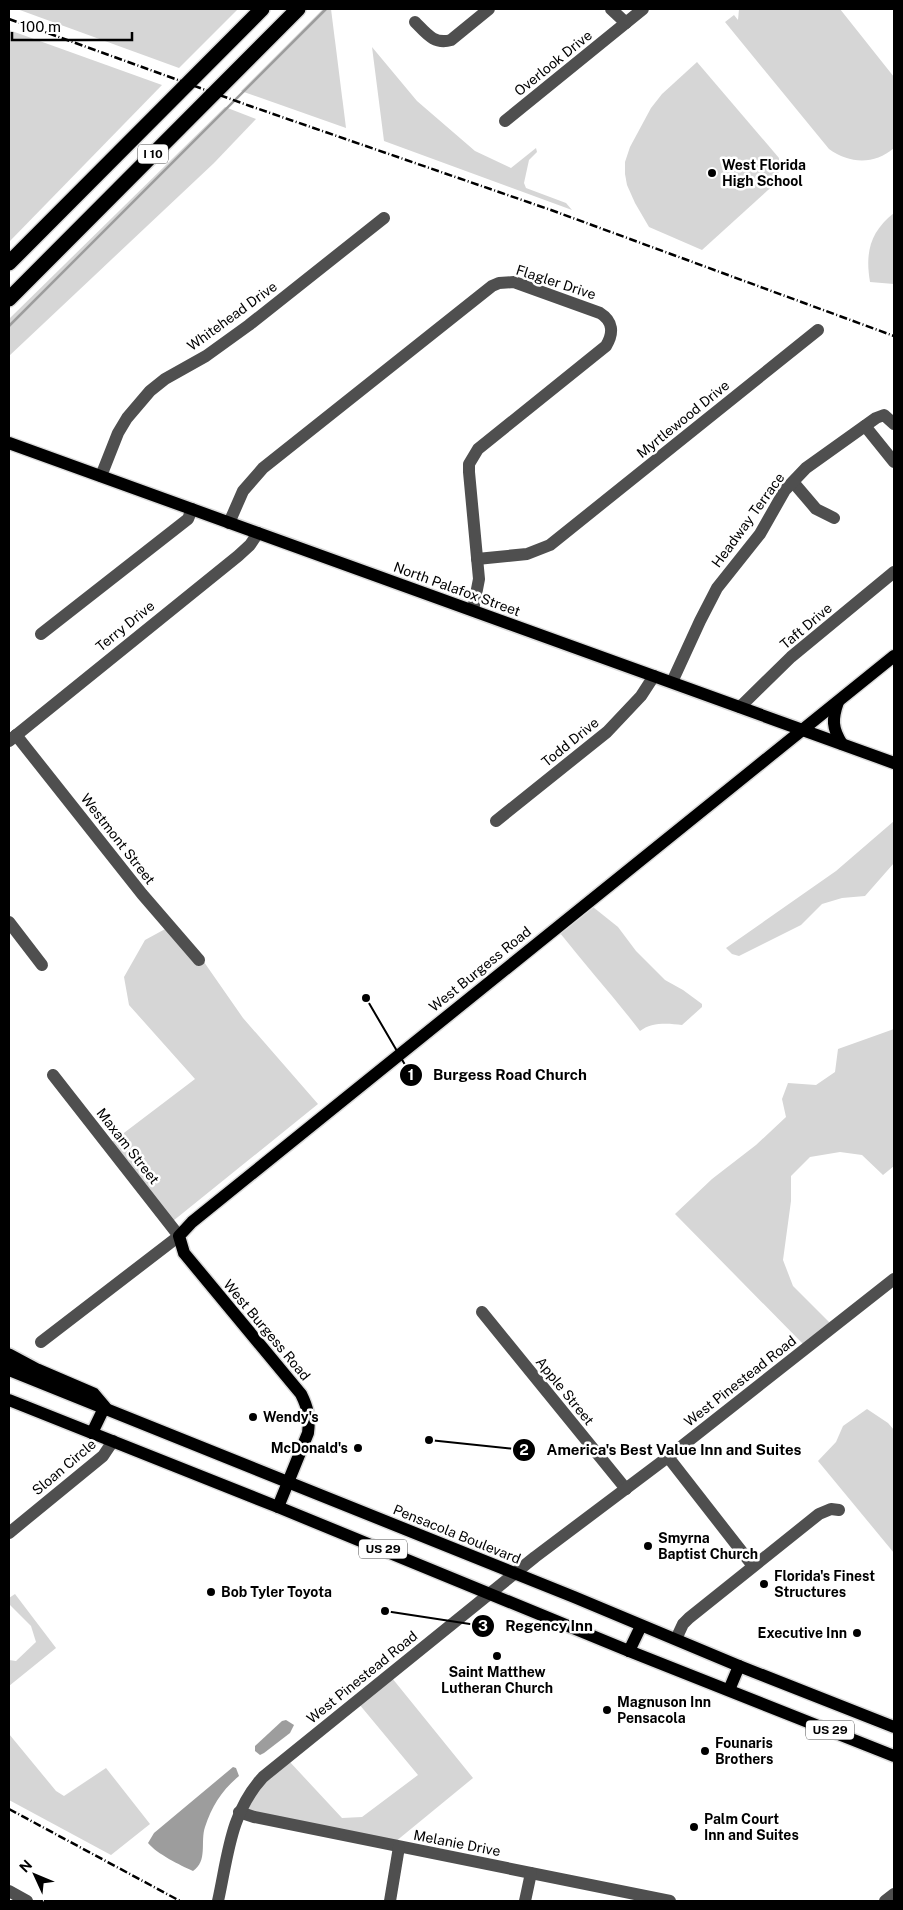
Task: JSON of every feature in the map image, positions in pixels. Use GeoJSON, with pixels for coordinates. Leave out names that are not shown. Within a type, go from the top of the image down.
{"type":"FeatureCollection","features":[{"type":"Feature","properties":{"kind":"highway","name":"I 10"},"geometry":{"type":"LineString","coordinates":[[9,263],[262,9]]}},
{"type":"Feature","properties":{"kind":"highway","name":"I 10"},"geometry":{"type":"LineString","coordinates":[[9,299],[298,9]]}},
{"type":"Feature","properties":{"kind":"highway"},"geometry":{"type":"LineString","coordinates":[[9,1356],[37,1371],[93,1395],[103,1411]]}},
{"type":"Feature","properties":{"kind":"main road","name":"North Palafox Street"},"geometry":{"type":"LineString","coordinates":[[9,444],[894,763]]}},
{"type":"Feature","properties":{"kind":"main road","name":"West Burgess Road"},"geometry":{"type":"LineString","coordinates":[[278,1507],[308,1433],[309,1422],[306,1403],[301,1394],[184,1254],[179,1236],[192,1222],[475,992],[894,656]]}},
{"type":"Feature","properties":{"kind":"main road"},"geometry":{"type":"LineString","coordinates":[[838,702],[832,722],[842,744]]}},
{"type":"Feature","properties":{"kind":"main road","name":"Pensacola Boulevard"},"geometry":{"type":"LineString","coordinates":[[9,1370],[103,1411],[171,1435],[894,1727]]}},
{"type":"Feature","properties":{"kind":"main road"},"geometry":{"type":"LineString","coordinates":[[9,1377],[103,1411],[92,1433]]}},
{"type":"Feature","properties":{"kind":"main road","name":"US 29"},"geometry":{"type":"LineString","coordinates":[[9,1400],[894,1756]]}},
{"type":"Feature","properties":{"kind":"main road"},"geometry":{"type":"LineString","coordinates":[[629,1650],[641,1626]]}},
{"type":"Feature","properties":{"kind":"main road"},"geometry":{"type":"LineString","coordinates":[[729,1690],[740,1666]]}},
{"type":"Feature","properties":{"kind":"street"},"geometry":{"type":"LineString","coordinates":[[415,22],[433,40],[444,42],[450,40],[489,9]]}},
{"type":"Feature","properties":{"kind":"street"},"geometry":{"type":"LineString","coordinates":[[611,9],[626,23]]}},
{"type":"Feature","properties":{"kind":"street","name":"Overlook Drive"},"geometry":{"type":"LineString","coordinates":[[505,121],[644,9]]}},
{"type":"Feature","properties":{"kind":"street","name":"Whitehead Drive"},"geometry":{"type":"LineString","coordinates":[[101,476],[118,433],[127,418],[150,391],[165,379],[206,356],[249,325],[384,218]]}},
{"type":"Feature","properties":{"kind":"street","name":"Flagler Drive"},"geometry":{"type":"LineString","coordinates":[[229,523],[243,491],[263,468],[492,286],[499,283],[514,282],[600,313],[609,322],[612,334],[606,346],[473,455],[468,472],[479,580],[473,610]]}},
{"type":"Feature","properties":{"kind":"street","name":"Myrtlewood Drive"},"geometry":{"type":"LineString","coordinates":[[477,559],[527,554],[550,545],[818,330]]}},
{"type":"Feature","properties":{"kind":"street","name":"Headway Terrace"},"geometry":{"type":"LineString","coordinates":[[672,682],[717,588],[760,534],[785,490],[806,468],[876,418],[884,415],[894,424]]}},
{"type":"Feature","properties":{"kind":"street"},"geometry":{"type":"LineString","coordinates":[[865,426],[894,462]]}},
{"type":"Feature","properties":{"kind":"street"},"geometry":{"type":"LineString","coordinates":[[793,482],[816,509],[834,518]]}},
{"type":"Feature","properties":{"kind":"street"},"geometry":{"type":"LineString","coordinates":[[41,634],[188,519],[192,509]]}},
{"type":"Feature","properties":{"kind":"street","name":"Terry Drive"},"geometry":{"type":"LineString","coordinates":[[12,738],[238,556],[250,545],[258,533]]}},
{"type":"Feature","properties":{"kind":"street","name":"Taft Drive"},"geometry":{"type":"LineString","coordinates":[[740,707],[791,657],[894,572]]}},
{"type":"Feature","properties":{"kind":"street","name":"Todd Drive"},"geometry":{"type":"LineString","coordinates":[[496,821],[607,732],[642,696],[654,676]]}},
{"type":"Feature","properties":{"kind":"street","name":"Westmont Street"},"geometry":{"type":"LineString","coordinates":[[12,738],[199,960]]}},
{"type":"Feature","properties":{"kind":"street"},"geometry":{"type":"LineString","coordinates":[[9,922],[42,965]]}},
{"type":"Feature","properties":{"kind":"street","name":"Maxam Street"},"geometry":{"type":"LineString","coordinates":[[53,1075],[179,1236]]}},
{"type":"Feature","properties":{"kind":"street","name":"West Burgess Road"},"geometry":{"type":"LineString","coordinates":[[41,1342],[179,1236]]}},
{"type":"Feature","properties":{"kind":"street","name":"West Pinestead Road"},"geometry":{"type":"LineString","coordinates":[[218,1901],[231,1838],[239,1812],[254,1788],[275,1766],[515,1573],[668,1457],[894,1279]]}},
{"type":"Feature","properties":{"kind":"street","name":"Apple Street"},"geometry":{"type":"LineString","coordinates":[[482,1312],[626,1489]]}},
{"type":"Feature","properties":{"kind":"street","name":"Sloan Circle"},"geometry":{"type":"LineString","coordinates":[[9,1533],[103,1456],[113,1441]]}},
{"type":"Feature","properties":{"kind":"street"},"geometry":{"type":"LineString","coordinates":[[668,1457],[753,1566]]}},
{"type":"Feature","properties":{"kind":"street"},"geometry":{"type":"LineString","coordinates":[[676,1640],[683,1624],[689,1618],[753,1566],[819,1514],[831,1508],[839,1510]]}},
{"type":"Feature","properties":{"kind":"street","name":"Melanie Drive"},"geometry":{"type":"LineString","coordinates":[[239,1812],[254,1817],[664,1901]]}},
{"type":"Feature","properties":{"kind":"street"},"geometry":{"type":"LineString","coordinates":[[390,1901],[399,1847]]}},
{"type":"Feature","properties":{"kind":"street"},"geometry":{"type":"LineString","coordinates":[[525,1901],[531,1873]]}},
{"type":"Feature","properties":{"kind":"street"},"geometry":{"type":"LineString","coordinates":[[9,1892],[27,1901]]}},
{"type":"Feature","properties":{"kind":"street"},"geometry":{"type":"LineString","coordinates":[[886,1901],[894,1894]]}},
{"type":"Feature","properties":{"kind":"shaded area"},"geometry":{"type":"Polygon","coordinates":[[[17,9],[238,9],[179,68],[17,9]]]}},
{"type":"Feature","properties":{"kind":"shaded area"},"geometry":{"type":"Polygon","coordinates":[[[323,9],[331,9],[346,128],[241,91],[323,9]]]}},
{"type":"Feature","properties":{"kind":"shaded area"},"geometry":{"type":"Polygon","coordinates":[[[739,9],[840,9],[894,77],[894,148],[886,154],[870,160],[845,158],[829,149],[725,22],[734,15],[738,20],[739,9]]]}},
{"type":"Feature","properties":{"kind":"shaded area"},"geometry":{"type":"Polygon","coordinates":[[[9,30],[162,85],[9,242],[9,30]]]}},
{"type":"Feature","properties":{"kind":"shaded area"},"geometry":{"type":"Polygon","coordinates":[[[372,47],[417,101],[475,151],[511,168],[536,148],[537,152],[529,160],[524,183],[526,188],[566,203],[572,210],[384,141],[372,47]]]}},
{"type":"Feature","properties":{"kind":"shaded area"},"geometry":{"type":"Polygon","coordinates":[[[697,62],[779,158],[778,181],[702,250],[649,227],[635,203],[627,185],[625,174],[625,162],[630,147],[651,108],[662,94],[697,62]]]}},
{"type":"Feature","properties":{"kind":"shaded area"},"geometry":{"type":"Polygon","coordinates":[[[225,107],[256,119],[214,163],[9,356],[9,319],[225,107]]]}},
{"type":"Feature","properties":{"kind":"shaded area"},"geometry":{"type":"Polygon","coordinates":[[[894,213],[894,284],[870,282],[868,261],[871,243],[879,228],[894,213]]]}},
{"type":"Feature","properties":{"kind":"shaded area"},"geometry":{"type":"Polygon","coordinates":[[[894,821],[894,863],[865,896],[842,898],[822,904],[801,925],[739,956],[732,954],[726,948],[836,871],[894,821]]]}},
{"type":"Feature","properties":{"kind":"shaded area"},"geometry":{"type":"Polygon","coordinates":[[[593,907],[618,927],[636,951],[665,980],[683,990],[702,1004],[702,1007],[682,1025],[654,1025],[640,1031],[560,933],[593,907]]]}},
{"type":"Feature","properties":{"kind":"shaded area"},"geometry":{"type":"Polygon","coordinates":[[[167,928],[204,962],[243,1018],[318,1104],[173,1221],[112,1142],[195,1079],[129,1005],[124,977],[145,940],[167,928]]]}},
{"type":"Feature","properties":{"kind":"shaded area"},"geometry":{"type":"Polygon","coordinates":[[[894,1029],[894,1166],[883,1175],[862,1155],[840,1152],[810,1157],[791,1176],[791,1201],[783,1260],[793,1286],[830,1323],[803,1344],[675,1214],[712,1179],[756,1145],[786,1117],[782,1099],[788,1083],[816,1085],[835,1072],[838,1049],[894,1029]]]}},
{"type":"Feature","properties":{"kind":"shaded area"},"geometry":{"type":"Polygon","coordinates":[[[867,1409],[888,1423],[894,1430],[894,1553],[818,1461],[836,1442],[843,1426],[867,1409]]]}},
{"type":"Feature","properties":{"kind":"shaded area"},"geometry":{"type":"Polygon","coordinates":[[[15,1594],[56,1648],[9,1686],[9,1660],[16,1661],[36,1642],[31,1626],[9,1604],[9,1598],[15,1594]]]}},
{"type":"Feature","properties":{"kind":"shaded area"},"geometry":{"type":"Polygon","coordinates":[[[392,1678],[473,1778],[395,1842],[245,1810],[260,1787],[289,1761],[342,1818],[362,1817],[418,1775],[359,1704],[392,1678]]]}},
{"type":"Feature","properties":{"kind":"shaded area"},"geometry":{"type":"Polygon","coordinates":[[[286,1720],[294,1725],[290,1733],[264,1753],[260,1755],[255,1751],[255,1746],[282,1721],[286,1720]]]}},
{"type":"Feature","properties":{"kind":"shaded area"},"geometry":{"type":"Polygon","coordinates":[[[9,1734],[56,1791],[64,1796],[106,1768],[150,1824],[111,1855],[9,1800],[9,1734]]]}},
{"type":"Feature","properties":{"kind":"shaded area"},"geometry":{"type":"Polygon","coordinates":[[[233,1767],[236,1768],[239,1776],[218,1799],[211,1812],[205,1827],[202,1857],[198,1867],[193,1871],[163,1855],[148,1843],[154,1833],[233,1767]]]}},
{"type":"Feature","properties":{"kind":"waterway"},"geometry":{"type":"LineString","coordinates":[[9,326],[326,9]]}},
{"type":"Feature","properties":{"kind":"railway"},"geometry":{"type":"LineString","coordinates":[[9,19],[250,106],[551,210],[894,336]]}},
{"type":"Feature","properties":{"kind":"railway"},"geometry":{"type":"LineString","coordinates":[[9,1809],[180,1901]]}},
{"type":"Feature","properties":{"kind":"place","name":"West Florida High School"},"geometry":{"type":"Point","coordinates":[712,173]}},
{"type":"Feature","properties":{"kind":"place","name":"Burgess Road Church"},"geometry":{"type":"Point","coordinates":[366,998]}},
{"type":"Feature","properties":{"kind":"place","name":"Wendy's"},"geometry":{"type":"Point","coordinates":[253,1417]}},
{"type":"Feature","properties":{"kind":"place","name":"America's Best Value Inn and Suites"},"geometry":{"type":"Point","coordinates":[429,1440]}},
{"type":"Feature","properties":{"kind":"place","name":"McDonald's"},"geometry":{"type":"Point","coordinates":[358,1448]}},
{"type":"Feature","properties":{"kind":"place","name":"Smyrna Baptist Church"},"geometry":{"type":"Point","coordinates":[648,1546]}},
{"type":"Feature","properties":{"kind":"place","name":"Florida's Finest Structures"},"geometry":{"type":"Point","coordinates":[764,1584]}},
{"type":"Feature","properties":{"kind":"place","name":"Bob Tyler Toyota"},"geometry":{"type":"Point","coordinates":[211,1592]}},
{"type":"Feature","properties":{"kind":"place","name":"Regency Inn"},"geometry":{"type":"Point","coordinates":[385,1611]}},
{"type":"Feature","properties":{"kind":"place","name":"Executive Inn"},"geometry":{"type":"Point","coordinates":[857,1633]}},
{"type":"Feature","properties":{"kind":"place","name":"Saint Matthew Lutheran Church"},"geometry":{"type":"Point","coordinates":[497,1656]}},
{"type":"Feature","properties":{"kind":"place","name":"Magnuson Inn Pensacola"},"geometry":{"type":"Point","coordinates":[607,1710]}},
{"type":"Feature","properties":{"kind":"place","name":"Founaris Brothers"},"geometry":{"type":"Point","coordinates":[705,1751]}},
{"type":"Feature","properties":{"kind":"place","name":"Palm Court Inn and Suites"},"geometry":{"type":"Point","coordinates":[694,1827]}}]}
